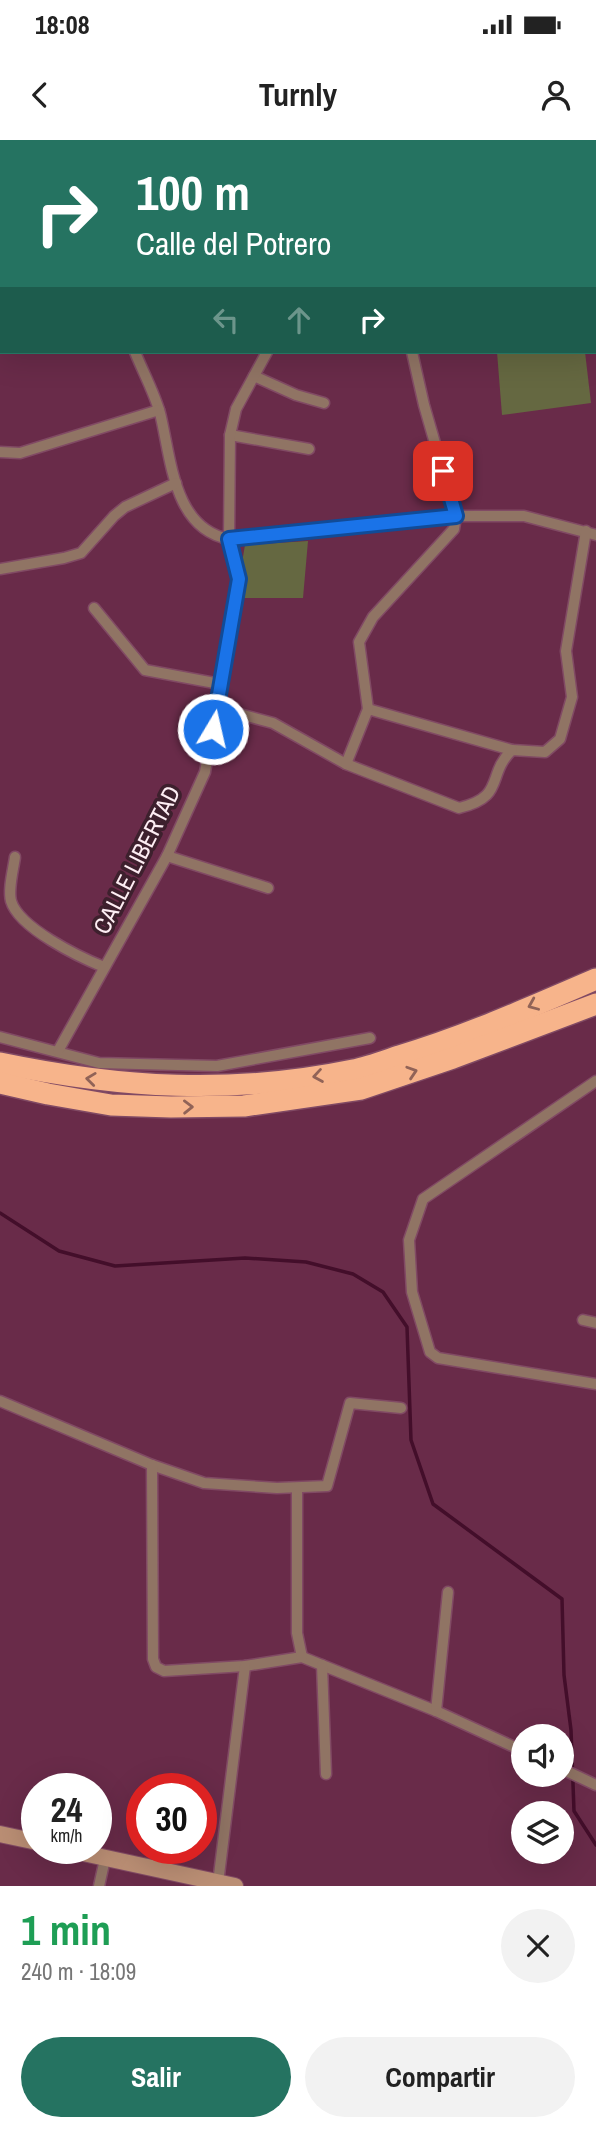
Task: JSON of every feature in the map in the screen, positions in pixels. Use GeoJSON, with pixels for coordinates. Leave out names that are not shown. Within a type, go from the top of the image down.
{"type":"FeatureCollection","features":[{"type":"Feature","properties":{"kind":"highway"},"geometry":{"type":"LineString","coordinates":[[0,1063],[118,1083],[247,1086],[354,1070],[447,1042],[596,979]]}},
{"type":"Feature","properties":{"kind":"highway"},"geometry":{"type":"LineString","coordinates":[[0,1083],[111,1105],[244,1106],[361,1088],[453,1058],[596,1004]]}},
{"type":"Feature","properties":{"kind":"street"},"geometry":{"type":"LineString","coordinates":[[136,354],[159,410],[176,483],[190,516],[203,529],[218,537],[229,539],[456,516],[524,516],[591,533],[566,651],[572,697],[561,740],[545,752],[512,750],[368,709]]}},
{"type":"Feature","properties":{"kind":"street","name":"CALLE LIBERTAD"},"geometry":{"type":"LineString","coordinates":[[58,1051],[167,856],[205,772],[239,579],[229,539],[230,435],[236,409],[266,354]]}},
{"type":"Feature","properties":{"kind":"street"},"geometry":{"type":"LineString","coordinates":[[346,764],[368,709],[359,642],[373,617],[454,528],[456,516],[412,354]]}},
{"type":"Feature","properties":{"kind":"street"},"geometry":{"type":"LineString","coordinates":[[254,376],[296,395],[324,403]]}},
{"type":"Feature","properties":{"kind":"street"},"geometry":{"type":"LineString","coordinates":[[0,452],[20,453],[159,410]]}},
{"type":"Feature","properties":{"kind":"street"},"geometry":{"type":"LineString","coordinates":[[230,435],[309,449]]}},
{"type":"Feature","properties":{"kind":"street"},"geometry":{"type":"LineString","coordinates":[[0,569],[81,553],[125,506],[176,483]]}},
{"type":"Feature","properties":{"kind":"street"},"geometry":{"type":"LineString","coordinates":[[94,608],[145,670],[220,684]]}},
{"type":"Feature","properties":{"kind":"street"},"geometry":{"type":"LineString","coordinates":[[217,708],[273,723],[346,764],[460,808],[478,804],[491,792],[504,757],[512,750]]}},
{"type":"Feature","properties":{"kind":"street"},"geometry":{"type":"LineString","coordinates":[[167,856],[268,888]]}},
{"type":"Feature","properties":{"kind":"street"},"geometry":{"type":"LineString","coordinates":[[15,858],[10,898],[16,914],[71,954],[104,967]]}},
{"type":"Feature","properties":{"kind":"street"},"geometry":{"type":"LineString","coordinates":[[0,1037],[99,1062],[218,1066],[370,1038]]}},
{"type":"Feature","properties":{"kind":"street"},"geometry":{"type":"LineString","coordinates":[[596,1082],[423,1199],[408,1240],[412,1292],[430,1352],[438,1358],[596,1384]]}},
{"type":"Feature","properties":{"kind":"street"},"geometry":{"type":"LineString","coordinates":[[583,1320],[596,1323]]}},
{"type":"Feature","properties":{"kind":"street"},"geometry":{"type":"LineString","coordinates":[[0,1401],[152,1465],[204,1483],[297,1488],[327,1486],[349,1404],[401,1408]]}},
{"type":"Feature","properties":{"kind":"street"},"geometry":{"type":"LineString","coordinates":[[152,1465],[153,1659],[156,1667],[164,1671],[245,1666],[302,1657],[436,1711],[511,1745]]}},
{"type":"Feature","properties":{"kind":"street"},"geometry":{"type":"LineString","coordinates":[[297,1488],[297,1633],[302,1657]]}},
{"type":"Feature","properties":{"kind":"street"},"geometry":{"type":"LineString","coordinates":[[436,1711],[448,1592]]}},
{"type":"Feature","properties":{"kind":"street"},"geometry":{"type":"LineString","coordinates":[[322,1665],[326,1774]]}},
{"type":"Feature","properties":{"kind":"street"},"geometry":{"type":"LineString","coordinates":[[218,1883],[245,1666]]}},
{"type":"Feature","properties":{"kind":"street"},"geometry":{"type":"LineString","coordinates":[[574,1775],[596,1785]]}},
{"type":"Feature","properties":{"kind":"street"},"geometry":{"type":"LineString","coordinates":[[0,1834],[21,1839]]}},
{"type":"Feature","properties":{"kind":"street"},"geometry":{"type":"LineString","coordinates":[[112,1860],[235,1886]]}},
{"type":"Feature","properties":{"kind":"street"},"geometry":{"type":"LineString","coordinates":[[99,1886],[104,1864]]}},
{"type":"Feature","properties":{"kind":"green space"},"geometry":{"type":"Polygon","coordinates":[[[497,354],[585,354],[591,403],[502,415],[497,354]]]}},
{"type":"Feature","properties":{"kind":"green space"},"geometry":{"type":"Polygon","coordinates":[[[308,541],[303,598],[236,598],[245,545],[308,541]]]}},
{"type":"Feature","properties":{"kind":"waterway"},"geometry":{"type":"LineString","coordinates":[[0,1213],[59,1251],[115,1266],[245,1258],[306,1262],[353,1274],[383,1292],[407,1327],[411,1440],[433,1504],[562,1599],[564,1675],[571,1730],[574,1811],[596,1845]]}},
{"type":"Feature","properties":{"kind":"route"},"geometry":{"type":"LineString","coordinates":[[213,729],[239,579],[229,539],[456,516],[443,471]]}}]}
